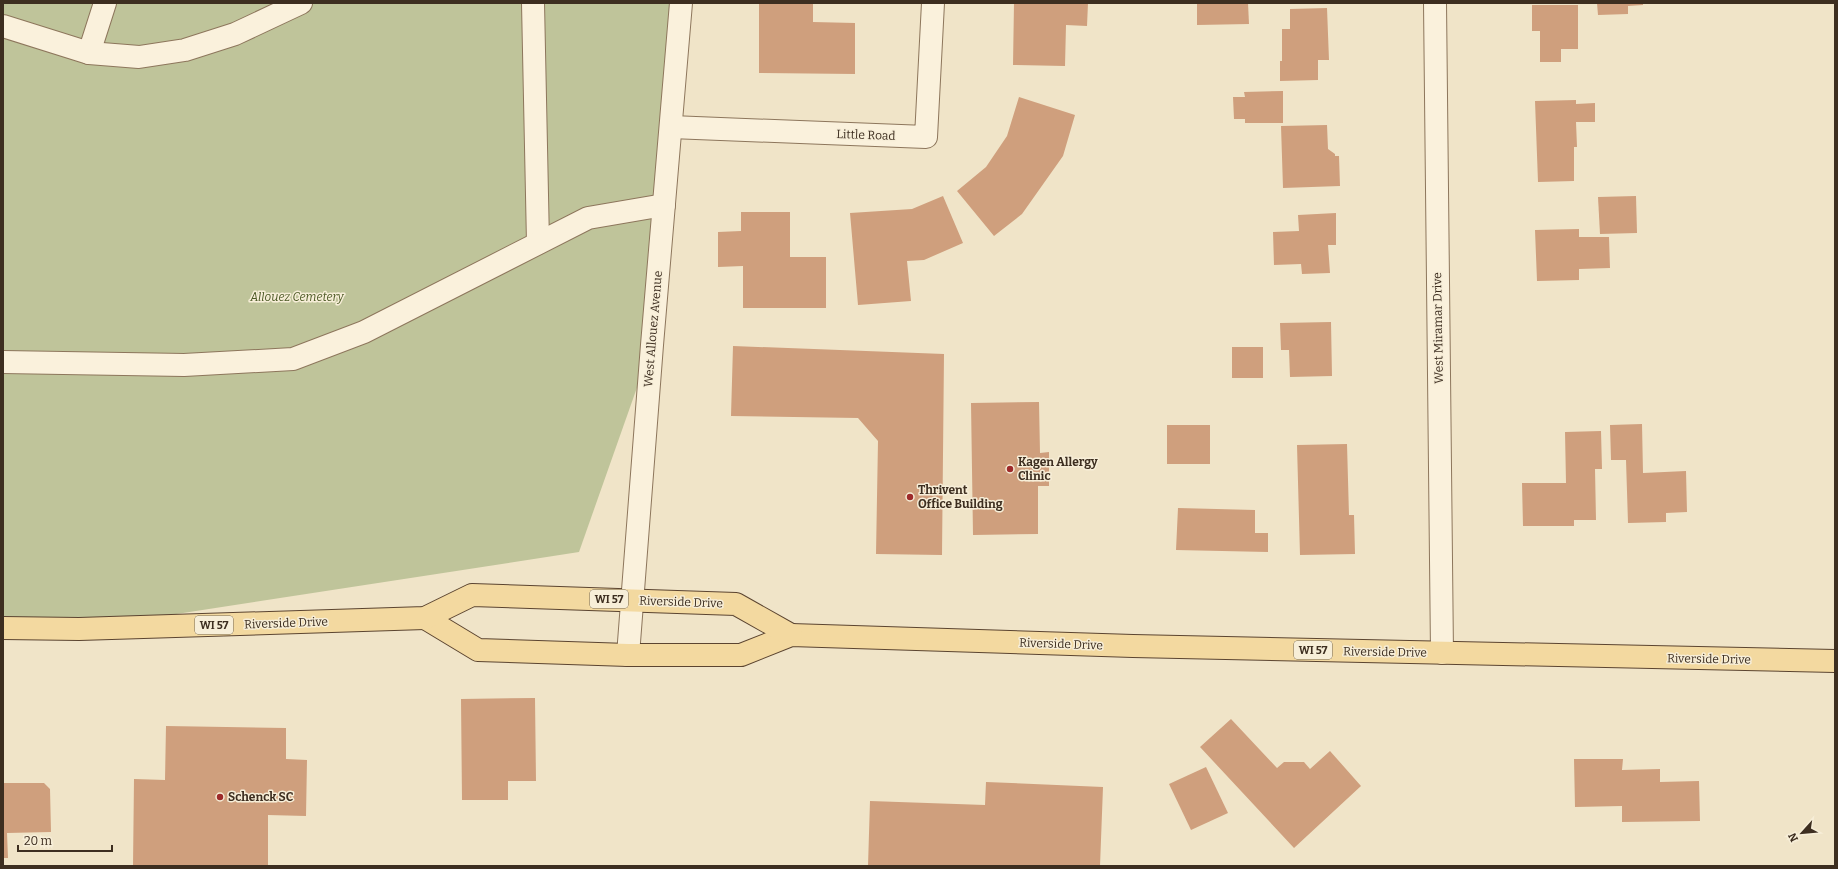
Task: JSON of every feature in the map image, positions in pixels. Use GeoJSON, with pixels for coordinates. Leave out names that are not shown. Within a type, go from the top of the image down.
{"type":"FeatureCollection","features":[{"type":"Feature","properties":{"kind":"main road","name":"Riverside Drive"},"geometry":{"type":"LineString","coordinates":[[3,628],[79,629],[425,618],[472,595],[736,604],[791,635]]}},
{"type":"Feature","properties":{"kind":"main road","name":"Riverside Drive"},"geometry":{"type":"LineString","coordinates":[[425,618],[478,650],[628,655],[741,655],[791,635],[1126,646],[1835,661]]}},
{"type":"Feature","properties":{"kind":"street"},"geometry":{"type":"LineString","coordinates":[[89,53],[105,3]]}},
{"type":"Feature","properties":{"kind":"street"},"geometry":{"type":"LineString","coordinates":[[3,26],[89,53],[139,57],[185,50],[235,34],[301,3]]}},
{"type":"Feature","properties":{"kind":"street"},"geometry":{"type":"LineString","coordinates":[[533,3],[538,243]]}},
{"type":"Feature","properties":{"kind":"street","name":"West Allouez Avenue"},"geometry":{"type":"LineString","coordinates":[[628,655],[681,3]]}},
{"type":"Feature","properties":{"kind":"street","name":"Little Road"},"geometry":{"type":"LineString","coordinates":[[670,127],[926,137],[933,3]]}},
{"type":"Feature","properties":{"kind":"street","name":"West Miramar Drive"},"geometry":{"type":"LineString","coordinates":[[1435,3],[1442,653]]}},
{"type":"Feature","properties":{"kind":"street"},"geometry":{"type":"LineString","coordinates":[[3,362],[184,365],[293,359],[364,332],[588,218],[664,205]]}},
{"type":"Feature","properties":{"kind":"green space","name":"Allouez Cemetery"},"geometry":{"type":"Polygon","coordinates":[[[3,3],[681,3],[652,345],[579,552],[79,629],[3,628],[3,3]]]}},
{"type":"Feature","properties":{"kind":"building"},"geometry":{"type":"Polygon","coordinates":[[[759,3],[813,3],[813,22],[855,23],[855,74],[759,73],[759,3]]]}},
{"type":"Feature","properties":{"kind":"building"},"geometry":{"type":"Polygon","coordinates":[[[1014,3],[1088,3],[1087,26],[1066,25],[1065,66],[1013,65],[1014,3]]]}},
{"type":"Feature","properties":{"kind":"building"},"geometry":{"type":"Polygon","coordinates":[[[1197,3],[1248,3],[1249,24],[1197,25],[1197,3]]]}},
{"type":"Feature","properties":{"kind":"building"},"geometry":{"type":"Polygon","coordinates":[[[1597,3],[1643,3],[1643,5],[1628,6],[1628,14],[1598,15],[1597,3]]]}},
{"type":"Feature","properties":{"kind":"building"},"geometry":{"type":"Polygon","coordinates":[[[1532,5],[1578,5],[1578,49],[1561,49],[1561,62],[1540,62],[1540,31],[1532,31],[1532,5]]]}},
{"type":"Feature","properties":{"kind":"building"},"geometry":{"type":"Polygon","coordinates":[[[1327,8],[1329,60],[1318,60],[1318,80],[1280,81],[1280,61],[1282,61],[1282,29],[1290,29],[1290,9],[1327,8]]]}},
{"type":"Feature","properties":{"kind":"building"},"geometry":{"type":"Polygon","coordinates":[[[1283,91],[1283,123],[1245,123],[1245,119],[1234,119],[1233,97],[1245,97],[1244,92],[1283,91]]]}},
{"type":"Feature","properties":{"kind":"building"},"geometry":{"type":"Polygon","coordinates":[[[1019,97],[1075,115],[1063,156],[1022,214],[994,236],[957,191],[986,167],[1007,136],[1019,97]]]}},
{"type":"Feature","properties":{"kind":"building"},"geometry":{"type":"Polygon","coordinates":[[[1576,100],[1576,104],[1595,103],[1595,122],[1576,122],[1577,147],[1574,147],[1574,181],[1538,182],[1535,101],[1576,100]]]}},
{"type":"Feature","properties":{"kind":"building"},"geometry":{"type":"Polygon","coordinates":[[[1327,125],[1328,149],[1335,154],[1335,156],[1339,156],[1340,186],[1283,188],[1281,126],[1327,125]]]}},
{"type":"Feature","properties":{"kind":"building"},"geometry":{"type":"Polygon","coordinates":[[[943,196],[963,243],[924,260],[907,261],[911,301],[858,305],[850,213],[912,209],[943,196]]]}},
{"type":"Feature","properties":{"kind":"building"},"geometry":{"type":"Polygon","coordinates":[[[1636,196],[1637,233],[1600,234],[1598,197],[1636,196]]]}},
{"type":"Feature","properties":{"kind":"building"},"geometry":{"type":"Polygon","coordinates":[[[741,212],[790,212],[790,257],[826,257],[826,308],[743,308],[743,266],[718,267],[718,232],[741,231],[741,212]]]}},
{"type":"Feature","properties":{"kind":"building"},"geometry":{"type":"Polygon","coordinates":[[[1336,213],[1336,245],[1328,245],[1330,273],[1302,274],[1301,264],[1274,265],[1273,232],[1299,231],[1298,215],[1336,213]]]}},
{"type":"Feature","properties":{"kind":"building"},"geometry":{"type":"Polygon","coordinates":[[[1579,229],[1579,237],[1609,237],[1610,268],[1579,269],[1579,280],[1537,281],[1535,230],[1579,229]]]}},
{"type":"Feature","properties":{"kind":"building"},"geometry":{"type":"Polygon","coordinates":[[[1331,322],[1332,376],[1290,377],[1289,350],[1281,350],[1280,323],[1331,322]]]}},
{"type":"Feature","properties":{"kind":"building","name":"Thrivent Office Building"},"geometry":{"type":"Polygon","coordinates":[[[733,346],[944,354],[942,555],[876,554],[878,441],[858,418],[731,416],[733,346]]]}},
{"type":"Feature","properties":{"kind":"building"},"geometry":{"type":"Polygon","coordinates":[[[1232,347],[1263,347],[1263,378],[1232,378],[1232,347]]]}},
{"type":"Feature","properties":{"kind":"building","name":"Kagen Allergy Clinic"},"geometry":{"type":"Polygon","coordinates":[[[1039,402],[1040,453],[1049,452],[1049,486],[1038,486],[1038,534],[973,535],[971,403],[1039,402]]]}},
{"type":"Feature","properties":{"kind":"building"},"geometry":{"type":"Polygon","coordinates":[[[1642,424],[1643,473],[1686,471],[1687,512],[1666,513],[1666,522],[1628,523],[1626,460],[1611,460],[1610,425],[1642,424]]]}},
{"type":"Feature","properties":{"kind":"building"},"geometry":{"type":"Polygon","coordinates":[[[1167,425],[1210,425],[1210,464],[1167,464],[1167,425]]]}},
{"type":"Feature","properties":{"kind":"building"},"geometry":{"type":"Polygon","coordinates":[[[1601,431],[1602,469],[1595,469],[1596,520],[1574,520],[1574,526],[1523,526],[1522,483],[1566,483],[1565,432],[1601,431]]]}},
{"type":"Feature","properties":{"kind":"building"},"geometry":{"type":"Polygon","coordinates":[[[1347,444],[1349,515],[1354,515],[1355,554],[1300,555],[1297,445],[1347,444]]]}},
{"type":"Feature","properties":{"kind":"building"},"geometry":{"type":"Polygon","coordinates":[[[1178,508],[1255,510],[1255,533],[1268,533],[1268,552],[1176,550],[1178,508]]]}},
{"type":"Feature","properties":{"kind":"building"},"geometry":{"type":"Polygon","coordinates":[[[535,698],[536,781],[508,781],[508,800],[462,800],[461,699],[535,698]]]}},
{"type":"Feature","properties":{"kind":"building"},"geometry":{"type":"Polygon","coordinates":[[[1231,719],[1277,768],[1284,762],[1304,762],[1310,769],[1330,751],[1361,786],[1294,848],[1200,747],[1231,719]]]}},
{"type":"Feature","properties":{"kind":"building","name":"Schenck SC"},"geometry":{"type":"Polygon","coordinates":[[[166,726],[286,728],[286,759],[307,760],[306,816],[268,815],[268,866],[133,866],[134,779],[165,780],[166,726]]]}},
{"type":"Feature","properties":{"kind":"building"},"geometry":{"type":"Polygon","coordinates":[[[1574,759],[1623,759],[1622,770],[1660,769],[1660,782],[1699,781],[1700,821],[1622,822],[1622,806],[1575,807],[1574,759]]]}},
{"type":"Feature","properties":{"kind":"building"},"geometry":{"type":"Polygon","coordinates":[[[1206,767],[1228,813],[1191,830],[1169,784],[1206,767]]]}},
{"type":"Feature","properties":{"kind":"building"},"geometry":{"type":"Polygon","coordinates":[[[986,782],[1103,787],[1100,866],[868,866],[870,801],[985,805],[986,782]]]}},
{"type":"Feature","properties":{"kind":"building"},"geometry":{"type":"Polygon","coordinates":[[[3,783],[44,783],[50,789],[51,832],[7,833],[8,858],[3,858],[3,783]]]}},
{"type":"Feature","properties":{"kind":"place","name":"Kagen Allergy Clinic"},"geometry":{"type":"Point","coordinates":[1010,469]}},
{"type":"Feature","properties":{"kind":"place","name":"Thrivent Office Building"},"geometry":{"type":"Point","coordinates":[910,497]}},
{"type":"Feature","properties":{"kind":"place","name":"Schenck SC"},"geometry":{"type":"Point","coordinates":[220,797]}}]}
